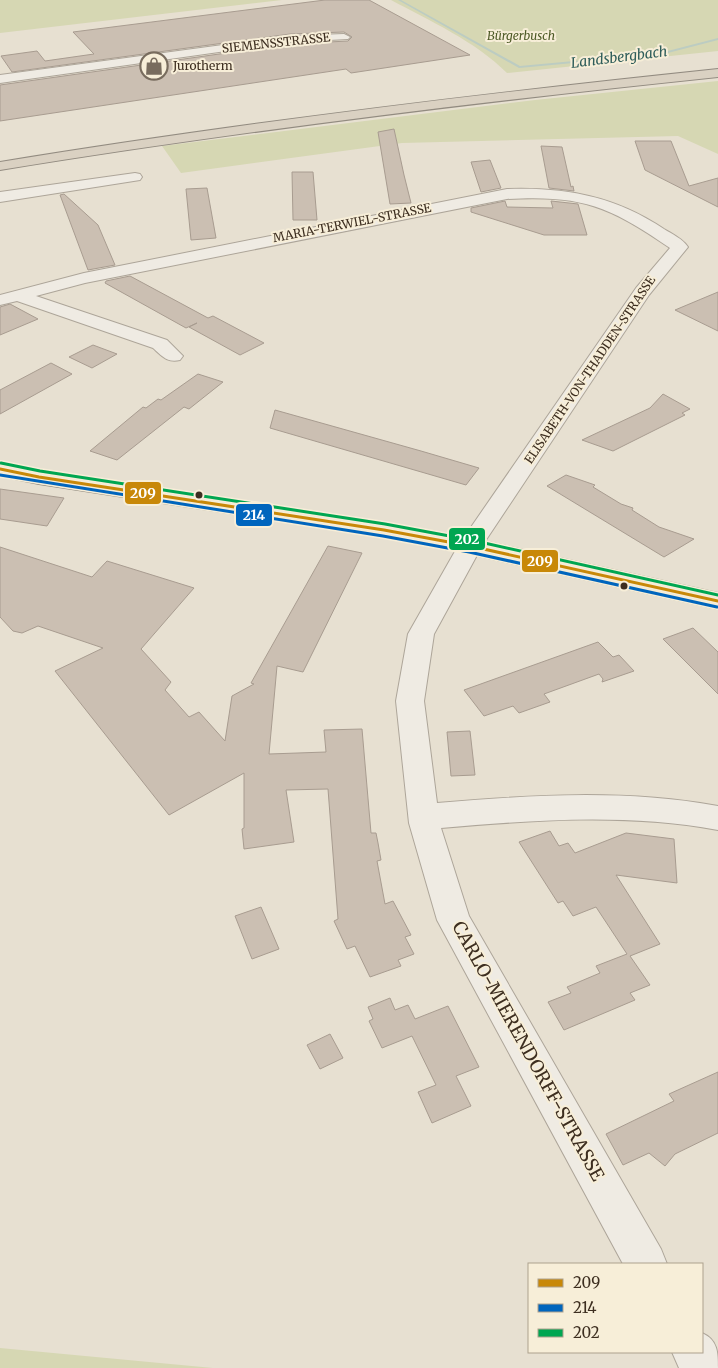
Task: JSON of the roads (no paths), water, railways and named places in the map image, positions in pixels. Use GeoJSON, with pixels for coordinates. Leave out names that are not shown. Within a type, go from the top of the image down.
{"type":"FeatureCollection","features":[{"type":"Feature","properties":{"kind":"highway"},"geometry":{"type":"LineString","coordinates":[[0,166],[357,113],[718,73]]}},
{"type":"Feature","properties":{"kind":"main road"},"geometry":{"type":"LineString","coordinates":[[0,469],[39,477],[330,521],[470,546],[718,601]]}},
{"type":"Feature","properties":{"kind":"street","name":"SIEMENSSTRASSE"},"geometry":{"type":"LineString","coordinates":[[0,79],[290,39],[344,37]]}},
{"type":"Feature","properties":{"kind":"street"},"geometry":{"type":"LineString","coordinates":[[0,197],[135,177]]}},
{"type":"Feature","properties":{"kind":"street","name":"MARIA-TERWIEL-STRASSE"},"geometry":{"type":"LineString","coordinates":[[8,298],[94,276],[507,194],[544,193],[593,199],[635,217],[680,247]]}},
{"type":"Feature","properties":{"kind":"street","name":"ELISABETH-VON-THADDEN-STRASSE"},"geometry":{"type":"LineString","coordinates":[[470,546],[642,292],[665,262],[680,247]]}},
{"type":"Feature","properties":{"kind":"street","name":"MARIA-TERWIEL-STRASSE"},"geometry":{"type":"LineString","coordinates":[[8,298],[160,344],[173,356]]}},
{"type":"Feature","properties":{"kind":"street","name":"CARLO-MIERENDORFF-STRASSE"},"geometry":{"type":"LineString","coordinates":[[470,546],[421,634],[417,649],[410,701],[423,817],[454,920],[645,1263]]}},
{"type":"Feature","properties":{"kind":"street"},"geometry":{"type":"LineString","coordinates":[[423,817],[583,805],[652,807],[718,818]]}},
{"type":"Feature","properties":{"kind":"street"},"geometry":{"type":"LineString","coordinates":[[695,1353],[704,1368]]}},
{"type":"Feature","properties":{"kind":"waterway","name":"Landsbergbach"},"geometry":{"type":"LineString","coordinates":[[399,0],[519,67],[660,54],[718,39]]}},
{"type":"Feature","properties":{"kind":"place","name":"Jurotherm"},"geometry":{"type":"Point","coordinates":[154,66]}},
{"type":"Feature","properties":{"kind":"park label","name":"Bürgerbusch"},"geometry":{"type":"Point","coordinates":[521,36]}}]}
